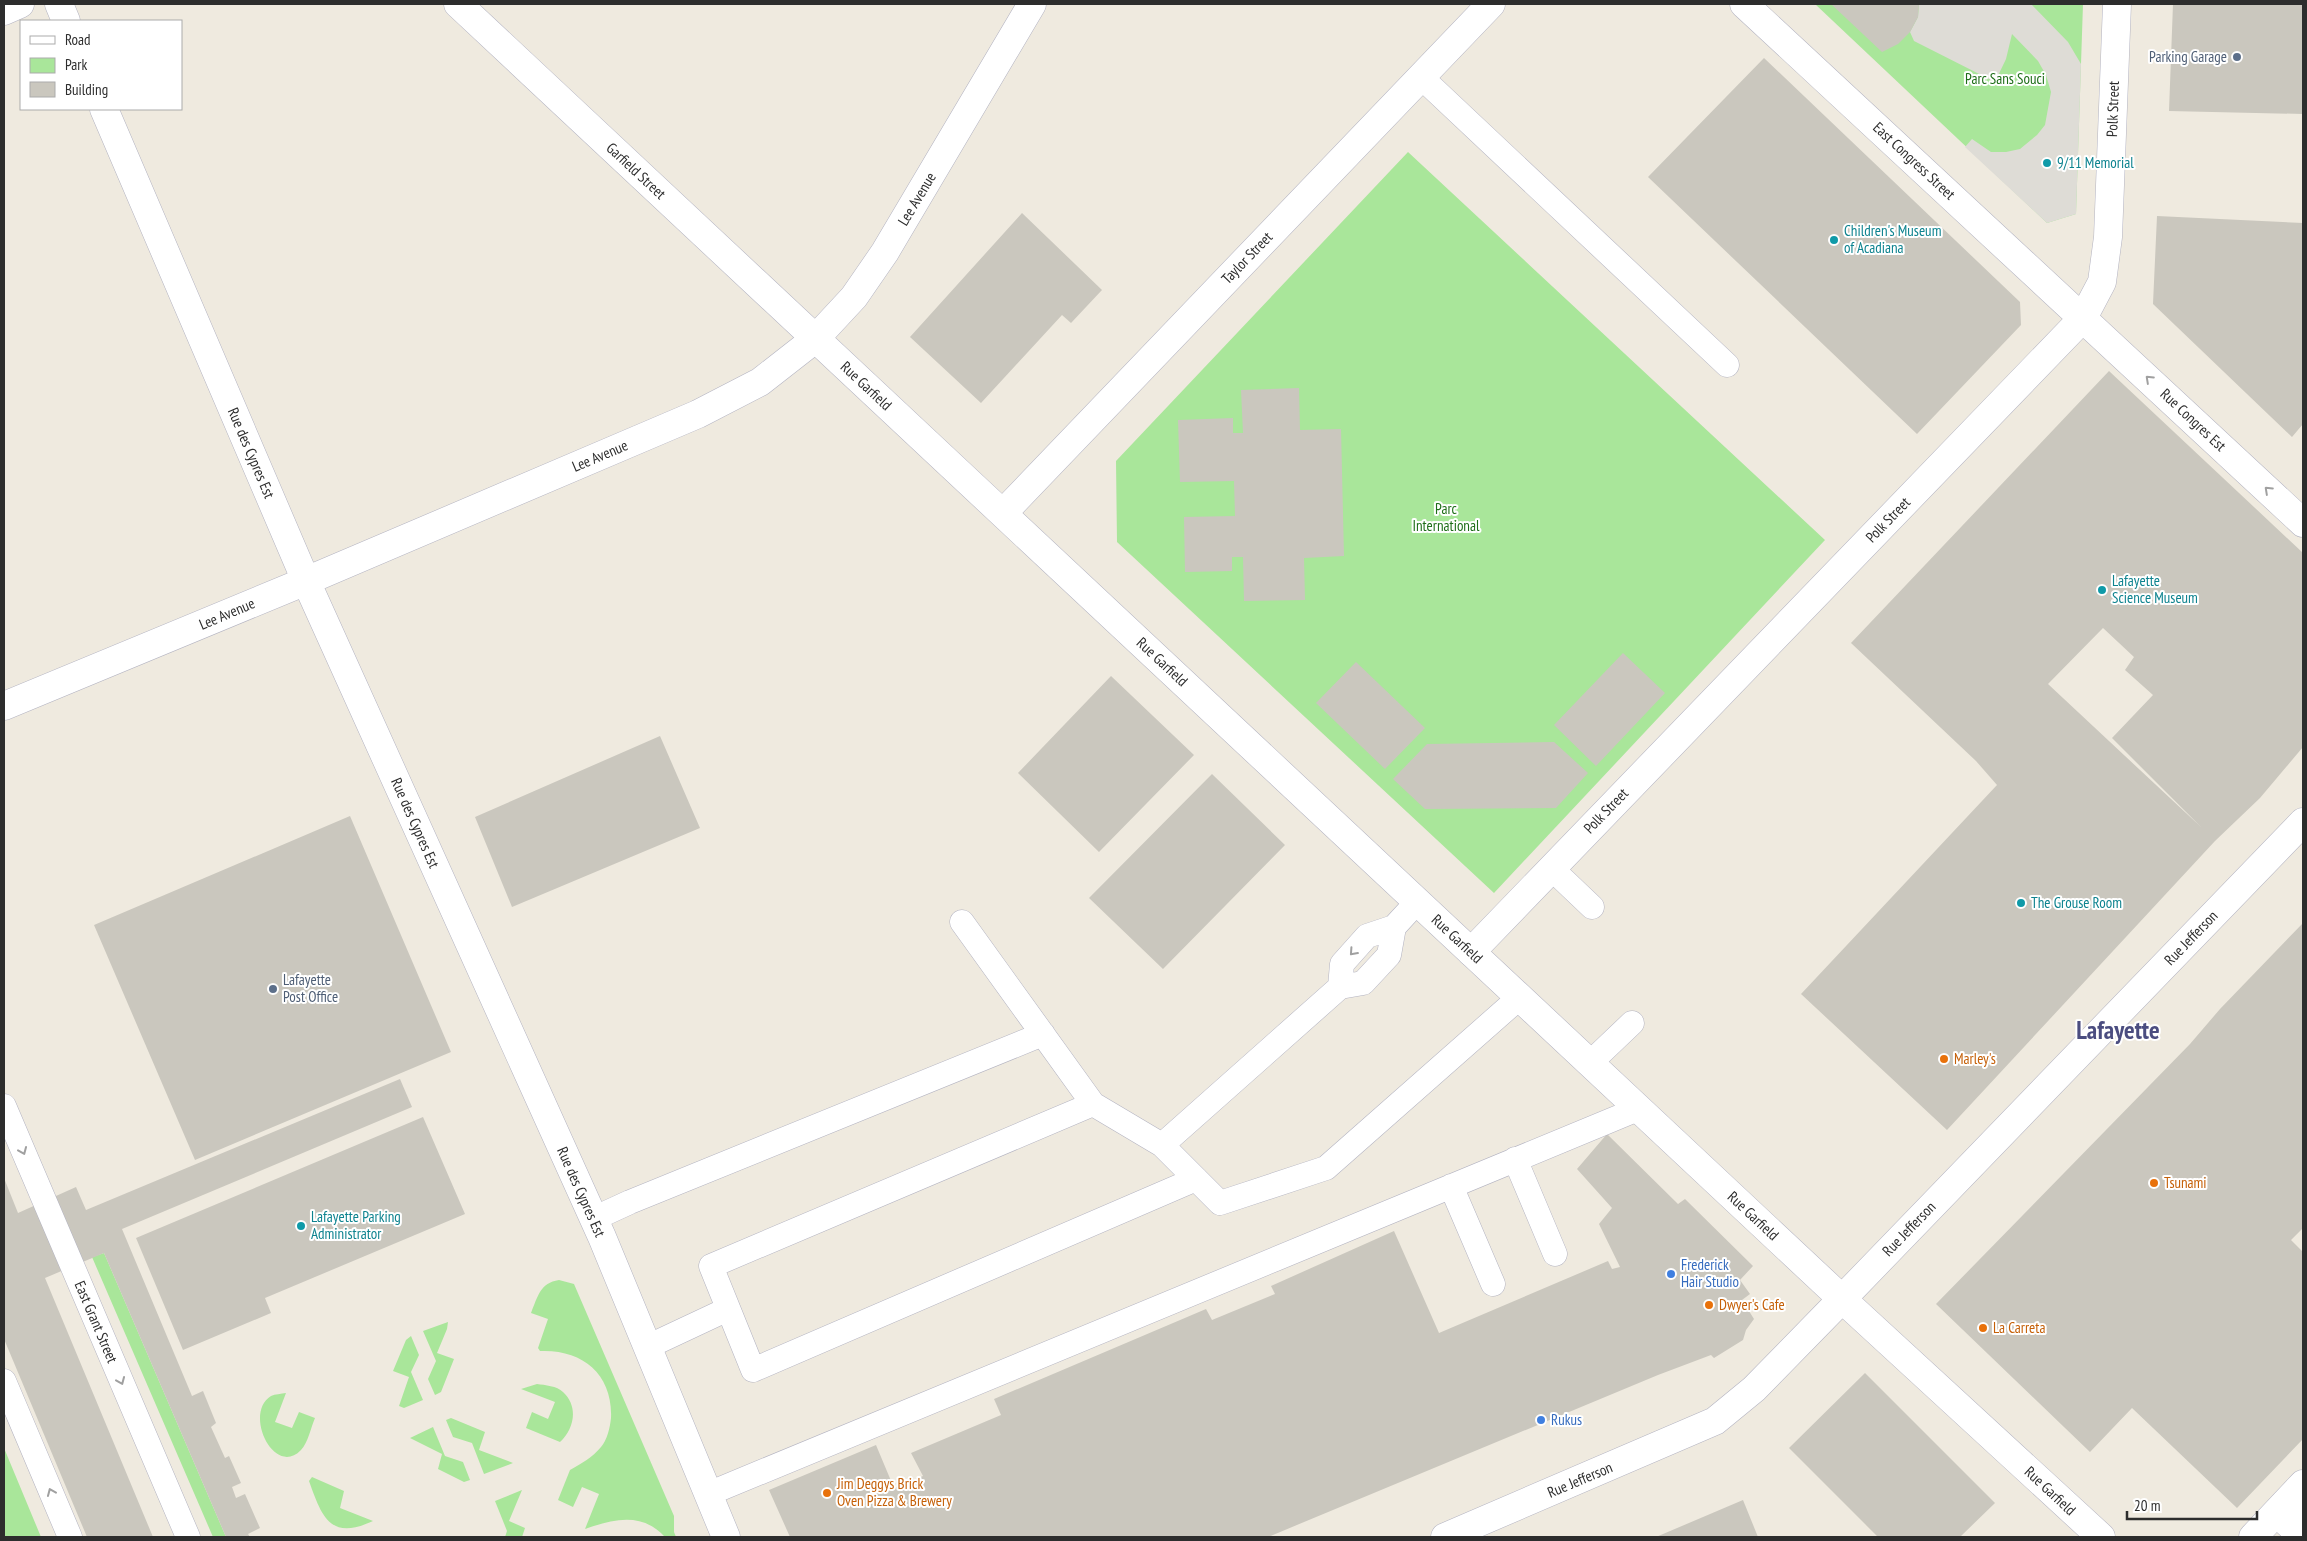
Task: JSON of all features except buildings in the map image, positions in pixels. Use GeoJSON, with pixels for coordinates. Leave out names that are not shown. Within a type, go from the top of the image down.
{"type":"FeatureCollection","features":[{"type":"Feature","properties":{"kind":"street"},"geometry":{"type":"LineString","coordinates":[[4,11],[20,4]]}},
{"type":"Feature","properties":{"kind":"street"},"geometry":{"type":"LineString","coordinates":[[59,4],[66,20]]}},
{"type":"Feature","properties":{"kind":"street","name":"Garfield Street"},"geometry":{"type":"LineString","coordinates":[[458,4],[815,339]]}},
{"type":"Feature","properties":{"kind":"street","name":"Lee Avenue"},"geometry":{"type":"LineString","coordinates":[[4,706],[306,581],[698,414],[760,382],[815,339],[854,297],[886,252],[1032,4]]}},
{"type":"Feature","properties":{"kind":"street","name":"Taylor Street"},"geometry":{"type":"LineString","coordinates":[[1003,513],[1491,4]]}},
{"type":"Feature","properties":{"kind":"street","name":"East Congress Street"},"geometry":{"type":"LineString","coordinates":[[1744,4],[2083,318]]}},
{"type":"Feature","properties":{"kind":"street","name":"Polk Street"},"geometry":{"type":"LineString","coordinates":[[1471,952],[2083,318],[2102,282],[2108,237],[2117,4]]}},
{"type":"Feature","properties":{"kind":"street","name":"Rue des Cypres Est"},"geometry":{"type":"LineString","coordinates":[[104,110],[306,581],[593,1219],[726,1537]]}},
{"type":"Feature","properties":{"kind":"street","name":"Rue Congres Est"},"geometry":{"type":"LineString","coordinates":[[2083,318],[2303,523]]}},
{"type":"Feature","properties":{"kind":"street","name":"Rue Garfield"},"geometry":{"type":"LineString","coordinates":[[815,339],[1638,1109],[2101,1537]]}},
{"type":"Feature","properties":{"kind":"street","name":"Rue Jefferson"},"geometry":{"type":"LineString","coordinates":[[1445,1537],[1715,1421],[1754,1389],[2303,822]]}},
{"type":"Feature","properties":{"kind":"lane"},"geometry":{"type":"LineString","coordinates":[[1421,77],[1727,365]]}},
{"type":"Feature","properties":{"kind":"lane"},"geometry":{"type":"LineString","coordinates":[[1551,868],[1592,907]]}},
{"type":"Feature","properties":{"kind":"lane"},"geometry":{"type":"LineString","coordinates":[[1162,1145],[1340,987],[1342,964],[1367,936],[1394,927],[1417,902]]}},
{"type":"Feature","properties":{"kind":"lane"},"geometry":{"type":"LineString","coordinates":[[962,922],[1093,1104],[1162,1145],[1220,1204],[1326,1168],[1520,998]]}},
{"type":"Feature","properties":{"kind":"lane"},"geometry":{"type":"LineString","coordinates":[[1590,1063],[1632,1023]]}},
{"type":"Feature","properties":{"kind":"lane"},"geometry":{"type":"LineString","coordinates":[[593,1219],[630,1202],[1043,1034]]}},
{"type":"Feature","properties":{"kind":"lane"},"geometry":{"type":"LineString","coordinates":[[1093,1104],[710,1266],[753,1370],[1196,1180]]}},
{"type":"Feature","properties":{"kind":"lane","name":"East Grant Street"},"geometry":{"type":"LineString","coordinates":[[4,1106],[188,1537]]}},
{"type":"Feature","properties":{"kind":"lane"},"geometry":{"type":"LineString","coordinates":[[708,1494],[1638,1109]]}},
{"type":"Feature","properties":{"kind":"lane"},"geometry":{"type":"LineString","coordinates":[[1514,1160],[1555,1254]]}},
{"type":"Feature","properties":{"kind":"lane"},"geometry":{"type":"LineString","coordinates":[[1451,1186],[1493,1284]]}},
{"type":"Feature","properties":{"kind":"lane"},"geometry":{"type":"LineString","coordinates":[[647,1347],[728,1309]]}},
{"type":"Feature","properties":{"kind":"lane"},"geometry":{"type":"LineString","coordinates":[[4,1381],[70,1537]]}},
{"type":"Feature","properties":{"kind":"lane"},"geometry":{"type":"LineString","coordinates":[[2278,1516],[2300,1537]]}},
{"type":"Feature","properties":{"kind":"green space","name":"Parc Sans Souci"},"geometry":{"type":"Polygon","coordinates":[[[1815,4],[2083,4],[2076,214],[2047,223],[1815,4]]]}},
{"type":"Feature","properties":{"kind":"green space","name":"Parc International"},"geometry":{"type":"Polygon","coordinates":[[[1408,152],[1825,540],[1494,893],[1117,542],[1116,461],[1408,152]]]}},
{"type":"Feature","properties":{"kind":"green space"},"geometry":{"type":"Polygon","coordinates":[[[104,1253],[226,1537],[213,1537],[92,1257],[104,1253]]]}},
{"type":"Feature","properties":{"kind":"green space"},"geometry":{"type":"Polygon","coordinates":[[[559,1280],[574,1284],[674,1516],[674,1532],[676,1537],[665,1537],[647,1524],[627,1520],[585,1529],[599,1494],[582,1487],[573,1507],[558,1500],[570,1470],[583,1463],[598,1451],[603,1444],[608,1434],[611,1418],[607,1389],[592,1367],[569,1354],[555,1351],[540,1351],[538,1348],[548,1319],[531,1313],[540,1291],[548,1284],[559,1280]]]}},
{"type":"Feature","properties":{"kind":"green space"},"geometry":{"type":"Polygon","coordinates":[[[448,1322],[437,1353],[454,1359],[441,1392],[435,1395],[428,1379],[436,1361],[423,1331],[448,1322]]]}},
{"type":"Feature","properties":{"kind":"green space"},"geometry":{"type":"Polygon","coordinates":[[[411,1336],[419,1355],[411,1372],[423,1400],[404,1408],[399,1406],[409,1377],[393,1371],[406,1340],[411,1336]]]}},
{"type":"Feature","properties":{"kind":"green space"},"geometry":{"type":"Polygon","coordinates":[[[537,1384],[558,1388],[571,1404],[573,1418],[569,1431],[560,1442],[526,1428],[532,1412],[548,1419],[555,1402],[521,1389],[537,1384]]]}},
{"type":"Feature","properties":{"kind":"green space"},"geometry":{"type":"Polygon","coordinates":[[[286,1393],[275,1422],[292,1428],[299,1412],[315,1418],[301,1450],[291,1456],[281,1456],[272,1450],[265,1440],[260,1416],[263,1404],[271,1396],[286,1393]]]}},
{"type":"Feature","properties":{"kind":"green space"},"geometry":{"type":"Polygon","coordinates":[[[451,1418],[485,1432],[479,1450],[513,1463],[484,1474],[472,1443],[453,1437],[446,1420],[451,1418]]]}},
{"type":"Feature","properties":{"kind":"green space"},"geometry":{"type":"Polygon","coordinates":[[[433,1427],[445,1456],[463,1462],[470,1480],[464,1482],[438,1469],[442,1454],[410,1438],[433,1427]]]}},
{"type":"Feature","properties":{"kind":"green space"},"geometry":{"type":"Polygon","coordinates":[[[4,1448],[41,1537],[4,1537],[4,1448]]]}},
{"type":"Feature","properties":{"kind":"green space"},"geometry":{"type":"Polygon","coordinates":[[[312,1477],[344,1491],[340,1508],[373,1521],[347,1528],[337,1527],[330,1522],[318,1505],[309,1481],[312,1477]]]}},
{"type":"Feature","properties":{"kind":"green space"},"geometry":{"type":"Polygon","coordinates":[[[522,1490],[509,1521],[525,1528],[522,1537],[505,1537],[507,1531],[495,1501],[522,1490]]]}},
{"type":"Feature","properties":{"kind":"shaded area"},"geometry":{"type":"Polygon","coordinates":[[[1919,4],[2031,4],[2068,42],[2081,64],[2076,214],[2047,223],[1965,147],[1972,139],[1991,152],[2006,152],[2020,149],[2037,135],[2045,125],[2051,92],[2046,75],[2038,61],[2012,34],[2006,59],[1995,82],[1914,41],[1910,32],[1918,17],[1919,4]]]}},
{"type":"Feature","properties":{"kind":"place","name":"Parking Garage"},"geometry":{"type":"Point","coordinates":[2237,57]}},
{"type":"Feature","properties":{"kind":"place","name":"9/11 Memorial"},"geometry":{"type":"Point","coordinates":[2047,163]}},
{"type":"Feature","properties":{"kind":"place","name":"Children's Museum of Acadiana"},"geometry":{"type":"Point","coordinates":[1834,240]}},
{"type":"Feature","properties":{"kind":"place","name":"Lafayette Science Museum"},"geometry":{"type":"Point","coordinates":[2102,590]}},
{"type":"Feature","properties":{"kind":"place","name":"The Grouse Room"},"geometry":{"type":"Point","coordinates":[2021,903]}},
{"type":"Feature","properties":{"kind":"place","name":"Lafayette Post Office"},"geometry":{"type":"Point","coordinates":[273,989]}},
{"type":"Feature","properties":{"kind":"place","name":"Marley's"},"geometry":{"type":"Point","coordinates":[1944,1059]}},
{"type":"Feature","properties":{"kind":"place","name":"Tsunami"},"geometry":{"type":"Point","coordinates":[2154,1183]}},
{"type":"Feature","properties":{"kind":"place","name":"Lafayette Parking Administrator"},"geometry":{"type":"Point","coordinates":[301,1226]}},
{"type":"Feature","properties":{"kind":"place","name":"Frederick Hair Studio"},"geometry":{"type":"Point","coordinates":[1671,1274]}},
{"type":"Feature","properties":{"kind":"place","name":"Dwyer's Cafe"},"geometry":{"type":"Point","coordinates":[1709,1305]}},
{"type":"Feature","properties":{"kind":"place","name":"La Carreta"},"geometry":{"type":"Point","coordinates":[1983,1328]}},
{"type":"Feature","properties":{"kind":"place","name":"Rukus"},"geometry":{"type":"Point","coordinates":[1541,1420]}},
{"type":"Feature","properties":{"kind":"place","name":"Jim Deggys Brick Oven Pizza & Brewery"},"geometry":{"type":"Point","coordinates":[827,1493]}},
{"type":"Feature","properties":{"kind":"district","name":"Lafayette"},"geometry":{"type":"Point","coordinates":[2118,1030]}}]}
